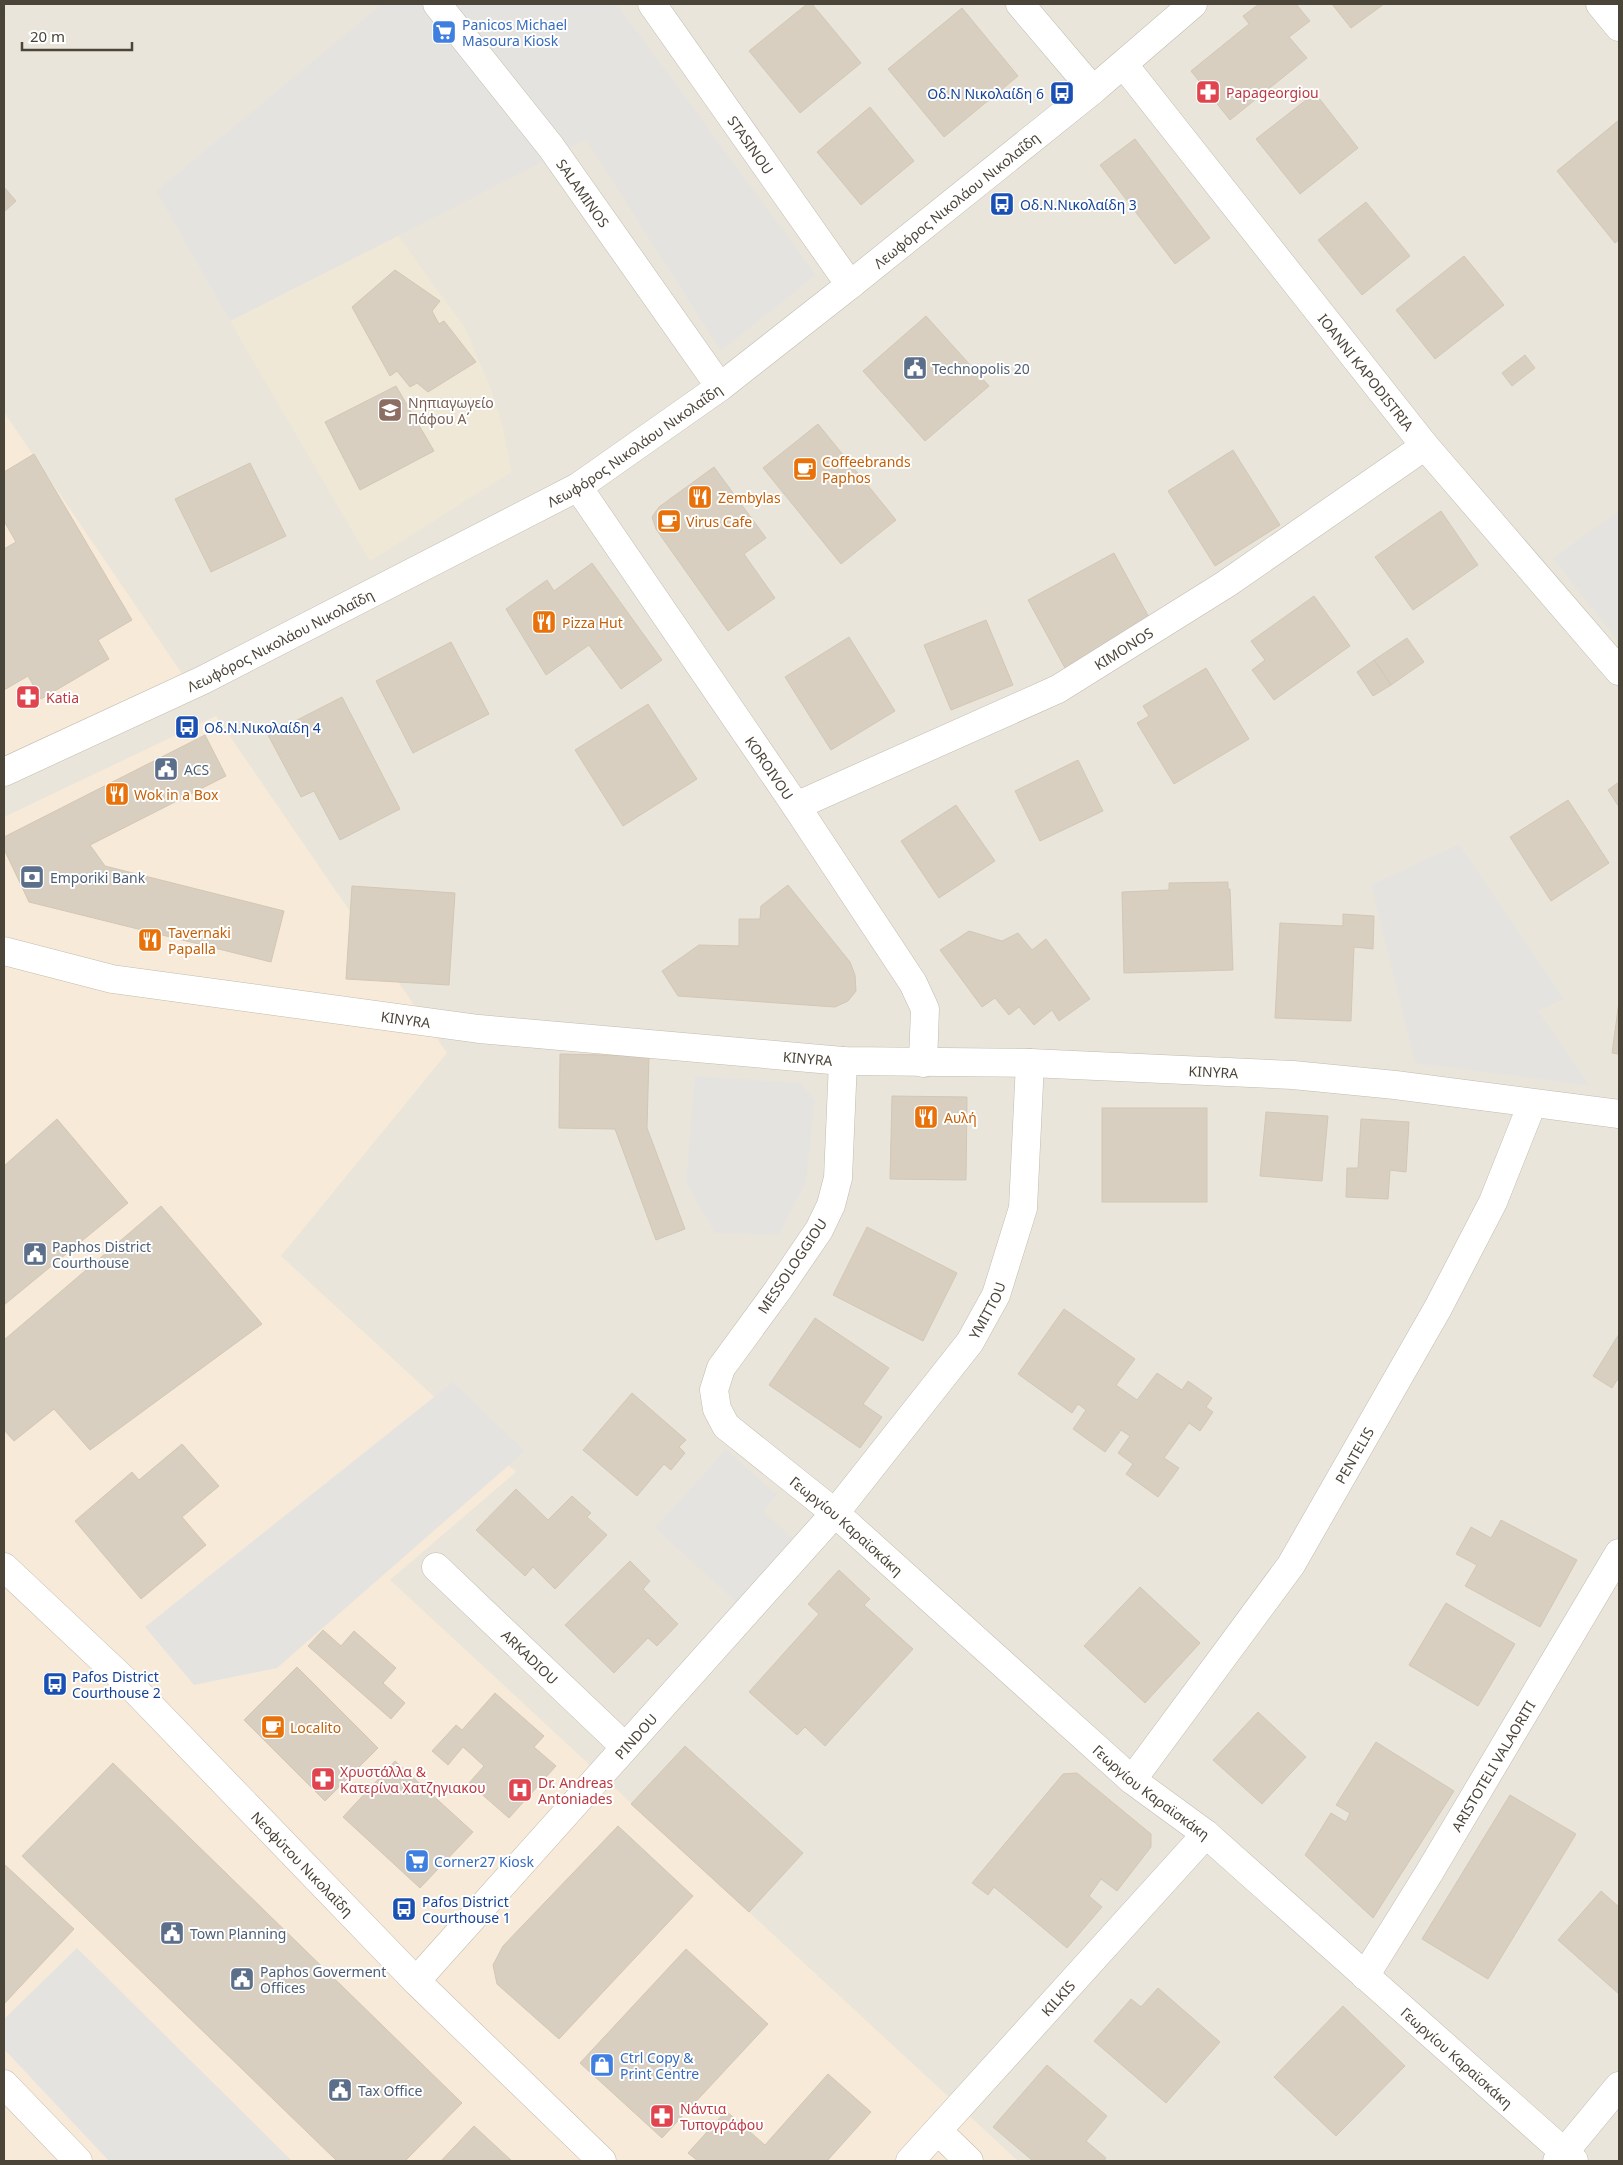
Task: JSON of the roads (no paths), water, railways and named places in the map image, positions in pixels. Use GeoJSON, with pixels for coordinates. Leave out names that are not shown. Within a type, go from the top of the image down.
{"type":"FeatureCollection","features":[{"type":"Feature","properties":{"kind":"street","name":"SALAMINOS"},"geometry":{"type":"LineString","coordinates":[[437,4],[551,147],[720,387]]}},
{"type":"Feature","properties":{"kind":"street","name":"STASINOU"},"geometry":{"type":"LineString","coordinates":[[652,4],[850,285]]}},
{"type":"Feature","properties":{"kind":"street"},"geometry":{"type":"LineString","coordinates":[[1020,4],[1093,90]]}},
{"type":"Feature","properties":{"kind":"street","name":"Λεωφόρος Νικολάου Νικολαΐδη"},"geometry":{"type":"LineString","coordinates":[[4,772],[203,680],[578,487],[720,387],[850,285],[1124,65],[1193,4]]}},
{"type":"Feature","properties":{"kind":"street"},"geometry":{"type":"LineString","coordinates":[[1600,4],[1619,27]]}},
{"type":"Feature","properties":{"kind":"street","name":"IOANNI KAPODISTRIA"},"geometry":{"type":"LineString","coordinates":[[1124,65],[1425,446],[1619,671]]}},
{"type":"Feature","properties":{"kind":"street","name":"KIMONOS"},"geometry":{"type":"LineString","coordinates":[[796,806],[1058,689],[1226,584],[1425,446]]}},
{"type":"Feature","properties":{"kind":"street","name":"KOROIVOU"},"geometry":{"type":"LineString","coordinates":[[578,487],[796,806],[913,983],[925,1009],[923,1062]]}},
{"type":"Feature","properties":{"kind":"street","name":"KINYRA"},"geometry":{"type":"LineString","coordinates":[[4,951],[112,979],[479,1029],[843,1061],[1030,1062],[1294,1075],[1395,1085],[1619,1114]]}},
{"type":"Feature","properties":{"kind":"street","name":"MESSOLOGGIOU"},"geometry":{"type":"LineString","coordinates":[[726,1426],[717,1409],[714,1390],[721,1368],[819,1230],[832,1205],[838,1178],[843,1061]]}},
{"type":"Feature","properties":{"kind":"street","name":"YMITTOU"},"geometry":{"type":"LineString","coordinates":[[835,1513],[970,1342],[996,1295],[1023,1208],[1030,1062]]}},
{"type":"Feature","properties":{"kind":"street","name":"PENTELIS"},"geometry":{"type":"LineString","coordinates":[[1132,1780],[1291,1566],[1438,1308],[1466,1255],[1493,1202],[1532,1104]]}},
{"type":"Feature","properties":{"kind":"street","name":"Γεωργίου Καραϊσκάκη"},"geometry":{"type":"LineString","coordinates":[[726,1426],[835,1513],[1132,1780],[1206,1834],[1565,2159]]}},
{"type":"Feature","properties":{"kind":"street","name":"PINDOU"},"geometry":{"type":"LineString","coordinates":[[416,1981],[835,1513]]}},
{"type":"Feature","properties":{"kind":"street","name":"ARISTOTELI VALAORITI"},"geometry":{"type":"LineString","coordinates":[[1365,1976],[1429,1873],[1619,1553]]}},
{"type":"Feature","properties":{"kind":"street","name":"Νεοφύτου Νικολαΐδη"},"geometry":{"type":"LineString","coordinates":[[4,1567],[138,1692],[416,1981],[602,2161]]}},
{"type":"Feature","properties":{"kind":"street","name":"ARKADIOU"},"geometry":{"type":"LineString","coordinates":[[436,1567],[625,1747]]}},
{"type":"Feature","properties":{"kind":"street","name":"KILKIS"},"geometry":{"type":"LineString","coordinates":[[910,2161],[1206,1834]]}},
{"type":"Feature","properties":{"kind":"street"},"geometry":{"type":"LineString","coordinates":[[4,2084],[78,2161]]}},
{"type":"Feature","properties":{"kind":"street"},"geometry":{"type":"LineString","coordinates":[[1565,2159],[1619,2086]]}},
{"type":"Feature","properties":{"kind":"street"},"geometry":{"type":"LineString","coordinates":[[938,2131],[969,2161]]}},
{"type":"Feature","properties":{"kind":"place","name":"Panicos Michael Masoura Kiosk"},"geometry":{"type":"Point","coordinates":[444,32]}},
{"type":"Feature","properties":{"kind":"place","name":"Papageorgiou"},"geometry":{"type":"Point","coordinates":[1208,92]}},
{"type":"Feature","properties":{"kind":"place","name":"Οδ.Ν Νικολαίδη 6"},"geometry":{"type":"Point","coordinates":[1062,93]}},
{"type":"Feature","properties":{"kind":"place","name":"Οδ.Ν.Νικολαίδη 3"},"geometry":{"type":"Point","coordinates":[1002,204]}},
{"type":"Feature","properties":{"kind":"place","name":"Technopolis 20"},"geometry":{"type":"Point","coordinates":[915,368]}},
{"type":"Feature","properties":{"kind":"place","name":"Νηπιαγωγείο Πάφου Α΄"},"geometry":{"type":"Point","coordinates":[390,410]}},
{"type":"Feature","properties":{"kind":"place","name":"Coffeebrands Paphos"},"geometry":{"type":"Point","coordinates":[805,469]}},
{"type":"Feature","properties":{"kind":"place","name":"Zembylas"},"geometry":{"type":"Point","coordinates":[700,497]}},
{"type":"Feature","properties":{"kind":"place","name":"Virus Cafe"},"geometry":{"type":"Point","coordinates":[669,521]}},
{"type":"Feature","properties":{"kind":"place","name":"Pizza Hut"},"geometry":{"type":"Point","coordinates":[544,622]}},
{"type":"Feature","properties":{"kind":"place","name":"Katia"},"geometry":{"type":"Point","coordinates":[28,697]}},
{"type":"Feature","properties":{"kind":"place","name":"Οδ.Ν.Νικολαίδη 4"},"geometry":{"type":"Point","coordinates":[187,727]}},
{"type":"Feature","properties":{"kind":"place","name":"ACS"},"geometry":{"type":"Point","coordinates":[166,769]}},
{"type":"Feature","properties":{"kind":"place","name":"Wok in a Box"},"geometry":{"type":"Point","coordinates":[117,794]}},
{"type":"Feature","properties":{"kind":"place","name":"Emporiki Bank"},"geometry":{"type":"Point","coordinates":[32,877]}},
{"type":"Feature","properties":{"kind":"place","name":"Tavernaki Papalla"},"geometry":{"type":"Point","coordinates":[150,940]}},
{"type":"Feature","properties":{"kind":"place","name":"Αυλή"},"geometry":{"type":"Point","coordinates":[926,1117]}},
{"type":"Feature","properties":{"kind":"place","name":"Paphos District Courthouse"},"geometry":{"type":"Point","coordinates":[35,1254]}},
{"type":"Feature","properties":{"kind":"place","name":"Pafos District Courthouse 2"},"geometry":{"type":"Point","coordinates":[55,1684]}},
{"type":"Feature","properties":{"kind":"place","name":"Localito"},"geometry":{"type":"Point","coordinates":[273,1727]}},
{"type":"Feature","properties":{"kind":"place","name":"Χρυστάλλα & Κατερίνα Χατζηγιακου"},"geometry":{"type":"Point","coordinates":[323,1779]}},
{"type":"Feature","properties":{"kind":"place","name":"Dr. Andreas Antoniades"},"geometry":{"type":"Point","coordinates":[520,1790]}},
{"type":"Feature","properties":{"kind":"place","name":"Corner27 Kiosk"},"geometry":{"type":"Point","coordinates":[417,1861]}},
{"type":"Feature","properties":{"kind":"place","name":"Pafos District Courthouse 1"},"geometry":{"type":"Point","coordinates":[404,1909]}},
{"type":"Feature","properties":{"kind":"place","name":"Town Planning"},"geometry":{"type":"Point","coordinates":[172,1933]}},
{"type":"Feature","properties":{"kind":"place","name":"Paphos Goverment Offices"},"geometry":{"type":"Point","coordinates":[242,1979]}},
{"type":"Feature","properties":{"kind":"place","name":"Ctrl Copy & Print Centre"},"geometry":{"type":"Point","coordinates":[602,2065]}},
{"type":"Feature","properties":{"kind":"place","name":"Tax Office"},"geometry":{"type":"Point","coordinates":[340,2090]}},
{"type":"Feature","properties":{"kind":"place","name":"Νάντια Τυπογράφου"},"geometry":{"type":"Point","coordinates":[662,2116]}}]}
